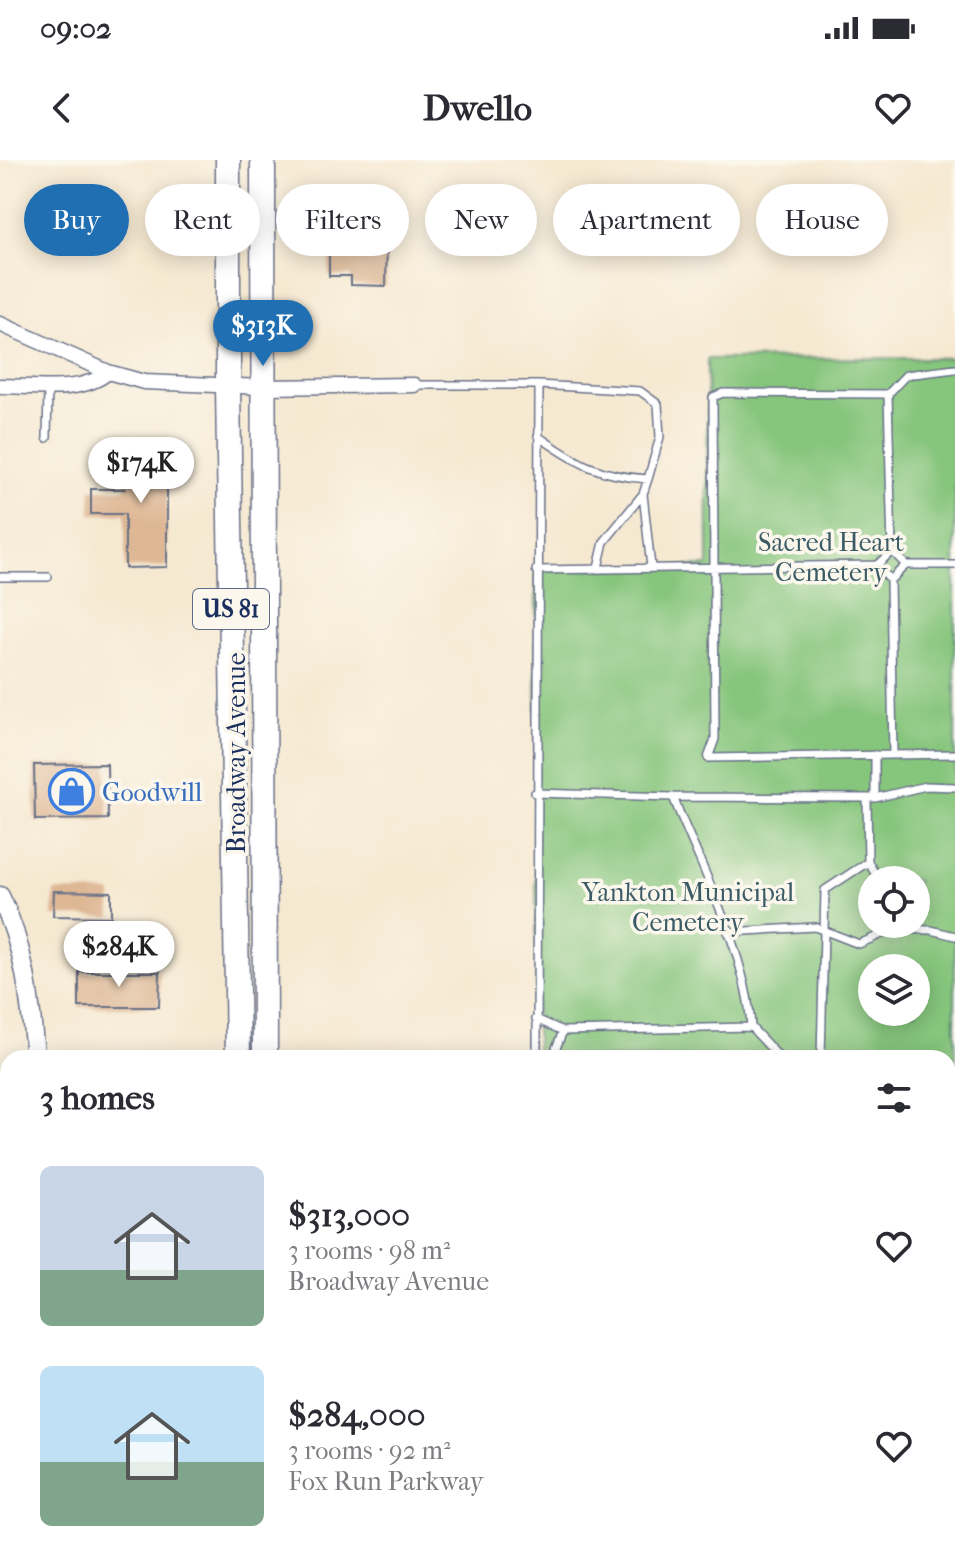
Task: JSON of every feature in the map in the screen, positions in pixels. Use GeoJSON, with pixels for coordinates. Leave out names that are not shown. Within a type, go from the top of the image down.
{"type":"FeatureCollection","features":[{"type":"Feature","properties":{"kind":"highway","name":"Broadway Avenue"},"geometry":{"type":"LineString","coordinates":[[228,160],[228,387],[238,1050]]}},
{"type":"Feature","properties":{"kind":"highway","name":"Broadway Avenue"},"geometry":{"type":"LineString","coordinates":[[263,160],[265,1050]]}},
{"type":"Feature","properties":{"kind":"street"},"geometry":{"type":"LineString","coordinates":[[0,324],[108,372],[144,382],[228,387],[414,385]]}},
{"type":"Feature","properties":{"kind":"street"},"geometry":{"type":"LineString","coordinates":[[0,386],[48,387],[93,382],[108,372]]}},
{"type":"Feature","properties":{"kind":"street"},"geometry":{"type":"LineString","coordinates":[[0,896],[15,932],[27,983],[34,1050]]}},
{"type":"Feature","properties":{"kind":"lane"},"geometry":{"type":"LineString","coordinates":[[906,565],[892,551],[888,394],[906,375],[955,369]]}},
{"type":"Feature","properties":{"kind":"lane"},"geometry":{"type":"LineString","coordinates":[[414,385],[539,385],[640,391],[658,404],[660,437],[643,494],[604,542],[598,568]]}},
{"type":"Feature","properties":{"kind":"lane"},"geometry":{"type":"LineString","coordinates":[[537,1050],[535,793],[539,385]]}},
{"type":"Feature","properties":{"kind":"lane"},"geometry":{"type":"LineString","coordinates":[[47,438],[48,387]]}},
{"type":"Feature","properties":{"kind":"lane"},"geometry":{"type":"LineString","coordinates":[[888,394],[723,393],[713,397],[715,739],[708,758],[955,754]]}},
{"type":"Feature","properties":{"kind":"lane"},"geometry":{"type":"LineString","coordinates":[[538,436],[583,467],[619,477],[648,479]]}},
{"type":"Feature","properties":{"kind":"lane"},"geometry":{"type":"LineString","coordinates":[[643,494],[651,567]]}},
{"type":"Feature","properties":{"kind":"lane"},"geometry":{"type":"LineString","coordinates":[[536,570],[877,565],[892,551]]}},
{"type":"Feature","properties":{"kind":"lane"},"geometry":{"type":"LineString","coordinates":[[877,565],[890,580],[893,755]]}},
{"type":"Feature","properties":{"kind":"lane"},"geometry":{"type":"LineString","coordinates":[[890,580],[906,565],[955,565]]}},
{"type":"Feature","properties":{"kind":"lane"},"geometry":{"type":"LineString","coordinates":[[0,577],[48,577]]}},
{"type":"Feature","properties":{"kind":"lane"},"geometry":{"type":"LineString","coordinates":[[870,866],[868,862],[875,755]]}},
{"type":"Feature","properties":{"kind":"lane"},"geometry":{"type":"LineString","coordinates":[[535,793],[871,798],[926,786],[955,787]]}},
{"type":"Feature","properties":{"kind":"lane"},"geometry":{"type":"LineString","coordinates":[[673,797],[728,932],[751,1027],[773,1050]]}},
{"type":"Feature","properties":{"kind":"lane"},"geometry":{"type":"LineString","coordinates":[[821,1050],[825,890],[868,862]]}},
{"type":"Feature","properties":{"kind":"lane"},"geometry":{"type":"LineString","coordinates":[[728,932],[815,927],[859,944],[871,938]]}},
{"type":"Feature","properties":{"kind":"lane"},"geometry":{"type":"LineString","coordinates":[[930,930],[955,936]]}},
{"type":"Feature","properties":{"kind":"lane"},"geometry":{"type":"LineString","coordinates":[[536,1019],[563,1031],[751,1027]]}},
{"type":"Feature","properties":{"kind":"lane"},"geometry":{"type":"LineString","coordinates":[[555,1050],[563,1031]]}},
{"type":"Feature","properties":{"kind":"green space"},"geometry":{"type":"Polygon","coordinates":[[[955,358],[955,1050],[536,1050],[536,570],[708,566],[707,359],[955,358]]]}},
{"type":"Feature","properties":{"kind":"building"},"geometry":{"type":"Polygon","coordinates":[[[329,256],[387,256],[386,286],[351,285],[351,276],[329,276],[329,256]]]}},
{"type":"Feature","properties":{"kind":"building"},"geometry":{"type":"Polygon","coordinates":[[[125,444],[167,444],[167,567],[125,568],[125,514],[91,514],[91,489],[125,489],[125,444]]]}},
{"type":"Feature","properties":{"kind":"building","name":"Goodwill"},"geometry":{"type":"Polygon","coordinates":[[[107,764],[108,819],[35,820],[34,765],[107,764]]]}},
{"type":"Feature","properties":{"kind":"building"},"geometry":{"type":"Polygon","coordinates":[[[54,891],[111,892],[111,917],[53,916],[54,891]]]}},
{"type":"Feature","properties":{"kind":"building"},"geometry":{"type":"Polygon","coordinates":[[[79,972],[160,972],[159,1007],[79,1007],[79,972]]]}},
{"type":"Feature","properties":{"kind":"place","name":"Goodwill"},"geometry":{"type":"Point","coordinates":[71,792]}},
{"type":"Feature","properties":{"kind":"park label","name":"Sacred Heart Cemetery"},"geometry":{"type":"Point","coordinates":[831,557]}},
{"type":"Feature","properties":{"kind":"park label","name":"Yankton Municipal Cemetery"},"geometry":{"type":"Point","coordinates":[688,907]}}]}
